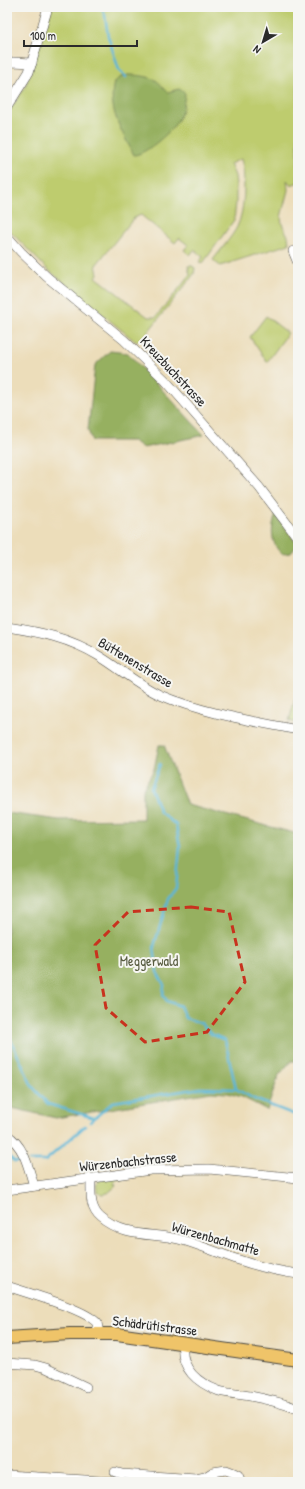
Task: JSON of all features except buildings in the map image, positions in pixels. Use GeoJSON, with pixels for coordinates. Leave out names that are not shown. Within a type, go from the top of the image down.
{"type":"FeatureCollection","features":[{"type":"Feature","properties":{"kind":"main road","name":"Schädrütistrasse"},"geometry":{"type":"LineString","coordinates":[[7,1338],[54,1334],[99,1333],[259,1353],[298,1360]]}},
{"type":"Feature","properties":{"kind":"street"},"geometry":{"type":"LineString","coordinates":[[7,107],[24,82],[32,63],[48,7]]}},
{"type":"Feature","properties":{"kind":"street"},"geometry":{"type":"LineString","coordinates":[[7,63],[32,63]]}},
{"type":"Feature","properties":{"kind":"street","name":"Kreuzbuchstrasse"},"geometry":{"type":"LineString","coordinates":[[8,239],[47,277],[113,331],[149,364],[179,395],[259,487],[297,535]]}},
{"type":"Feature","properties":{"kind":"street"},"geometry":{"type":"LineString","coordinates":[[293,251],[298,263]]}},
{"type":"Feature","properties":{"kind":"street","name":"Büttenenstrasse"},"geometry":{"type":"LineString","coordinates":[[7,627],[49,635],[73,642],[99,655],[147,688],[171,699],[209,710],[298,730]]}},
{"type":"Feature","properties":{"kind":"street"},"geometry":{"type":"LineString","coordinates":[[7,1135],[13,1139],[23,1151],[34,1186]]}},
{"type":"Feature","properties":{"kind":"street","name":"Würzenbachstrasse"},"geometry":{"type":"LineString","coordinates":[[7,1190],[151,1170],[209,1169],[298,1178]]}},
{"type":"Feature","properties":{"kind":"street","name":"Würzenbachmatte"},"geometry":{"type":"LineString","coordinates":[[91,1178],[92,1202],[94,1209],[100,1218],[118,1229],[129,1233],[179,1239],[247,1262],[280,1271],[298,1274]]}},
{"type":"Feature","properties":{"kind":"street"},"geometry":{"type":"LineString","coordinates":[[7,1286],[57,1303],[85,1315],[96,1323],[99,1333]]}},
{"type":"Feature","properties":{"kind":"street"},"geometry":{"type":"LineString","coordinates":[[183,1344],[182,1353],[185,1365],[191,1374],[202,1383],[220,1391],[250,1396],[298,1409]]}},
{"type":"Feature","properties":{"kind":"street"},"geometry":{"type":"LineString","coordinates":[[7,1363],[35,1365],[46,1368],[86,1387]]}},
{"type":"Feature","properties":{"kind":"street"},"geometry":{"type":"LineString","coordinates":[[115,1472],[122,1474],[188,1479],[205,1477],[214,1472],[226,1470],[234,1472],[238,1475],[241,1482]]}},
{"type":"Feature","properties":{"kind":"street"},"geometry":{"type":"LineString","coordinates":[[7,1475],[116,1482]]}},
{"type":"Feature","properties":{"kind":"highlighted area"},"geometry":{"type":"Polygon","coordinates":[[[191,907],[229,912],[245,982],[207,1032],[145,1042],[106,1008],[95,945],[128,912],[191,907]]]}},
{"type":"Feature","properties":{"kind":"green space"},"geometry":{"type":"Polygon","coordinates":[[[52,7],[298,7],[298,183],[291,185],[287,180],[288,190],[281,217],[282,224],[288,236],[289,244],[220,266],[213,260],[232,235],[240,220],[244,193],[244,174],[241,159],[230,164],[235,176],[236,185],[234,220],[203,263],[199,262],[203,257],[194,250],[190,255],[184,250],[188,245],[179,238],[175,243],[141,215],[134,218],[96,265],[98,274],[96,277],[148,317],[156,317],[190,275],[188,266],[195,268],[194,274],[144,337],[136,342],[46,268],[7,228],[7,114],[25,87],[52,7]]]}},
{"type":"Feature","properties":{"kind":"green space"},"geometry":{"type":"Polygon","coordinates":[[[128,75],[143,76],[154,79],[168,92],[179,89],[185,93],[180,115],[172,128],[159,141],[145,151],[134,155],[117,120],[112,102],[114,82],[121,77],[128,75]]]}},
{"type":"Feature","properties":{"kind":"green space"},"geometry":{"type":"Polygon","coordinates":[[[266,316],[288,333],[267,362],[250,337],[266,316]]]}},
{"type":"Feature","properties":{"kind":"green space"},"geometry":{"type":"Polygon","coordinates":[[[110,351],[128,353],[204,435],[143,448],[133,441],[92,441],[88,430],[95,365],[110,351]]]}},
{"type":"Feature","properties":{"kind":"green space"},"geometry":{"type":"Polygon","coordinates":[[[276,515],[295,541],[295,548],[291,553],[282,554],[278,550],[274,541],[272,531],[276,515]]]}},
{"type":"Feature","properties":{"kind":"green space"},"geometry":{"type":"Polygon","coordinates":[[[298,688],[298,723],[289,721],[298,688]]]}},
{"type":"Feature","properties":{"kind":"green space","name":"Meggerwald"},"geometry":{"type":"Polygon","coordinates":[[[159,745],[164,745],[187,805],[298,834],[298,1061],[291,1061],[279,1075],[267,1110],[242,1097],[227,1093],[211,1092],[56,1118],[7,1107],[7,813],[59,820],[143,819],[143,789],[154,769],[159,745]]]}},
{"type":"Feature","properties":{"kind":"green space"},"geometry":{"type":"Polygon","coordinates":[[[126,1177],[122,1181],[119,1179],[114,1183],[116,1186],[108,1193],[102,1194],[97,1191],[96,1184],[99,1180],[126,1177]]]}},
{"type":"Feature","properties":{"kind":"waterway"},"geometry":{"type":"LineString","coordinates":[[101,7],[105,15],[108,36],[119,70],[126,77]]}},
{"type":"Feature","properties":{"kind":"waterway"},"geometry":{"type":"LineString","coordinates":[[160,764],[151,788],[160,812],[176,825],[180,847],[176,888],[168,899],[154,946],[157,972],[164,985],[163,995],[167,1001],[180,1006],[185,1018],[201,1023],[211,1034],[225,1040],[236,1089]]}},
{"type":"Feature","properties":{"kind":"waterway"},"geometry":{"type":"LineString","coordinates":[[7,1032],[32,1086],[48,1104],[94,1118]]}},
{"type":"Feature","properties":{"kind":"waterway"},"geometry":{"type":"LineString","coordinates":[[90,1122],[113,1102],[201,1088],[236,1089],[254,1099],[298,1116]]}},
{"type":"Feature","properties":{"kind":"waterway"},"geometry":{"type":"LineString","coordinates":[[29,1161],[45,1161],[85,1126]]}},
{"type":"Feature","properties":{"kind":"waterway"},"geometry":{"type":"LineString","coordinates":[[7,1155],[15,1162],[24,1161]]}}]}
